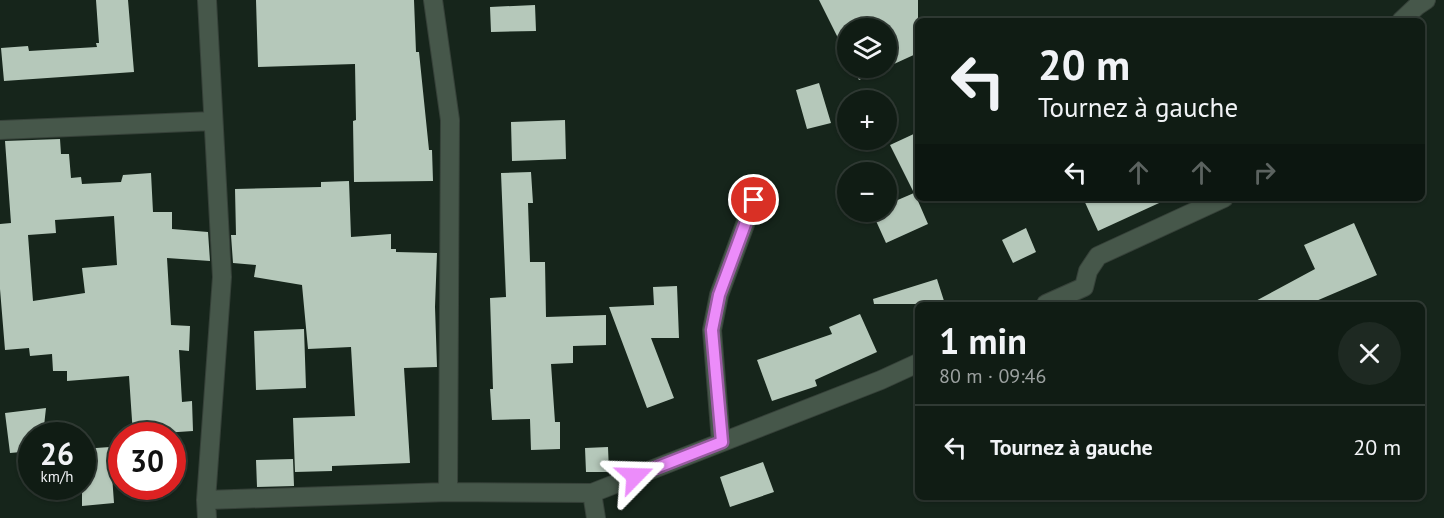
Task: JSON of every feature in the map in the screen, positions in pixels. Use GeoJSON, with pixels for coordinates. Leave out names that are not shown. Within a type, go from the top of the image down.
{"type":"FeatureCollection","features":[{"type":"Feature","properties":{"kind":"street"},"geometry":{"type":"LineString","coordinates":[[207,0],[222,277],[206,509],[448,492],[592,493],[881,380],[915,364]]}},
{"type":"Feature","properties":{"kind":"street"},"geometry":{"type":"LineString","coordinates":[[433,0],[450,120],[448,492]]}},
{"type":"Feature","properties":{"kind":"street"},"geometry":{"type":"LineString","coordinates":[[1404,18],[1426,0]]}},
{"type":"Feature","properties":{"kind":"street"},"geometry":{"type":"LineString","coordinates":[[0,130],[213,121]]}},
{"type":"Feature","properties":{"kind":"street"},"geometry":{"type":"LineString","coordinates":[[722,442],[712,330],[719,295],[754,200]]}},
{"type":"Feature","properties":{"kind":"street"},"geometry":{"type":"LineString","coordinates":[[1050,302],[1084,287],[1088,271],[1098,256],[1217,201]]}},
{"type":"Feature","properties":{"kind":"street"},"geometry":{"type":"LineString","coordinates":[[592,493],[597,518]]}},
{"type":"Feature","properties":{"kind":"building"},"geometry":{"type":"Polygon","coordinates":[[[96,0],[128,0],[134,72],[4,81],[1,48],[28,46],[29,51],[97,47],[96,43],[99,43],[96,0]]]}},
{"type":"Feature","properties":{"kind":"building"},"geometry":{"type":"Polygon","coordinates":[[[256,0],[414,0],[416,52],[419,52],[429,150],[432,150],[433,181],[354,182],[355,64],[258,67],[256,0]]]}},
{"type":"Feature","properties":{"kind":"building"},"geometry":{"type":"Polygon","coordinates":[[[819,0],[918,0],[918,18],[915,18],[915,54],[897,63],[897,18],[837,18],[837,36],[819,0]]]}},
{"type":"Feature","properties":{"kind":"building"},"geometry":{"type":"Polygon","coordinates":[[[535,5],[536,31],[491,32],[490,7],[535,5]]]}},
{"type":"Feature","properties":{"kind":"building"},"geometry":{"type":"Polygon","coordinates":[[[819,83],[831,123],[807,129],[796,90],[819,83]]]}},
{"type":"Feature","properties":{"kind":"building"},"geometry":{"type":"Polygon","coordinates":[[[565,120],[566,159],[512,161],[511,122],[565,120]]]}},
{"type":"Feature","properties":{"kind":"building"},"geometry":{"type":"Polygon","coordinates":[[[915,133],[915,201],[918,201],[928,224],[886,243],[877,222],[897,222],[897,200],[914,193],[892,150],[897,150],[897,142],[915,133]]]}},
{"type":"Feature","properties":{"kind":"building"},"geometry":{"type":"Polygon","coordinates":[[[60,139],[61,154],[69,154],[71,178],[81,177],[82,184],[121,182],[123,175],[151,173],[153,212],[172,212],[172,229],[208,232],[210,261],[167,258],[171,325],[190,326],[189,351],[179,350],[182,402],[192,401],[193,431],[186,431],[186,422],[132,422],[129,376],[67,381],[67,371],[53,371],[52,354],[30,356],[29,348],[5,350],[0,289],[0,224],[11,223],[5,141],[60,139]],[[114,216],[55,220],[56,233],[28,235],[33,301],[85,293],[82,268],[117,265],[114,216]]]}},
{"type":"Feature","properties":{"kind":"building"},"geometry":{"type":"Polygon","coordinates":[[[531,172],[533,203],[528,203],[530,262],[545,262],[546,317],[606,315],[606,345],[573,346],[573,363],[551,364],[555,422],[560,422],[560,449],[531,450],[530,419],[492,420],[490,298],[506,297],[501,173],[531,172]]]}},
{"type":"Feature","properties":{"kind":"building"},"geometry":{"type":"Polygon","coordinates":[[[349,181],[351,237],[391,234],[391,249],[396,249],[396,252],[437,253],[435,307],[437,367],[404,368],[410,463],[332,466],[332,471],[295,472],[293,418],[355,416],[351,347],[308,349],[302,285],[254,277],[256,265],[233,263],[231,235],[236,235],[235,189],[321,187],[321,182],[349,181]]]}},
{"type":"Feature","properties":{"kind":"building"},"geometry":{"type":"Polygon","coordinates":[[[1084,201],[1163,201],[1098,231],[1084,201]]]}},
{"type":"Feature","properties":{"kind":"building"},"geometry":{"type":"Polygon","coordinates":[[[1354,223],[1377,275],[1314,302],[1254,302],[1315,269],[1304,245],[1354,223]]]}},
{"type":"Feature","properties":{"kind":"building"},"geometry":{"type":"Polygon","coordinates":[[[1026,228],[1036,252],[1013,263],[1002,240],[1026,228]]]}},
{"type":"Feature","properties":{"kind":"building"},"geometry":{"type":"Polygon","coordinates":[[[937,279],[944,302],[874,304],[873,299],[937,279]]]}},
{"type":"Feature","properties":{"kind":"building"},"geometry":{"type":"Polygon","coordinates":[[[677,286],[679,338],[651,338],[674,398],[647,408],[609,307],[654,305],[653,287],[677,286]]]}},
{"type":"Feature","properties":{"kind":"building"},"geometry":{"type":"Polygon","coordinates":[[[860,314],[877,352],[815,380],[817,386],[772,401],[757,360],[832,334],[829,327],[860,314]]]}},
{"type":"Feature","properties":{"kind":"building"},"geometry":{"type":"Polygon","coordinates":[[[304,329],[306,388],[256,390],[254,331],[304,329]]]}},
{"type":"Feature","properties":{"kind":"building"},"geometry":{"type":"Polygon","coordinates":[[[46,408],[44,422],[18,422],[18,452],[10,453],[5,413],[46,408]]]}},
{"type":"Feature","properties":{"kind":"building"},"geometry":{"type":"Polygon","coordinates":[[[108,447],[108,500],[114,500],[114,503],[82,506],[82,500],[96,500],[96,448],[108,447]]]}},
{"type":"Feature","properties":{"kind":"building"},"geometry":{"type":"Polygon","coordinates":[[[608,447],[609,472],[586,472],[585,448],[608,447]]]}},
{"type":"Feature","properties":{"kind":"building"},"geometry":{"type":"Polygon","coordinates":[[[293,459],[294,486],[257,487],[256,460],[293,459]]]}},
{"type":"Feature","properties":{"kind":"building"},"geometry":{"type":"Polygon","coordinates":[[[763,462],[774,492],[730,507],[720,477],[763,462]]]}},
{"type":"Feature","properties":{"kind":"route"},"geometry":{"type":"LineString","coordinates":[[635,476],[722,442],[712,330],[719,295],[754,200]]}}]}
